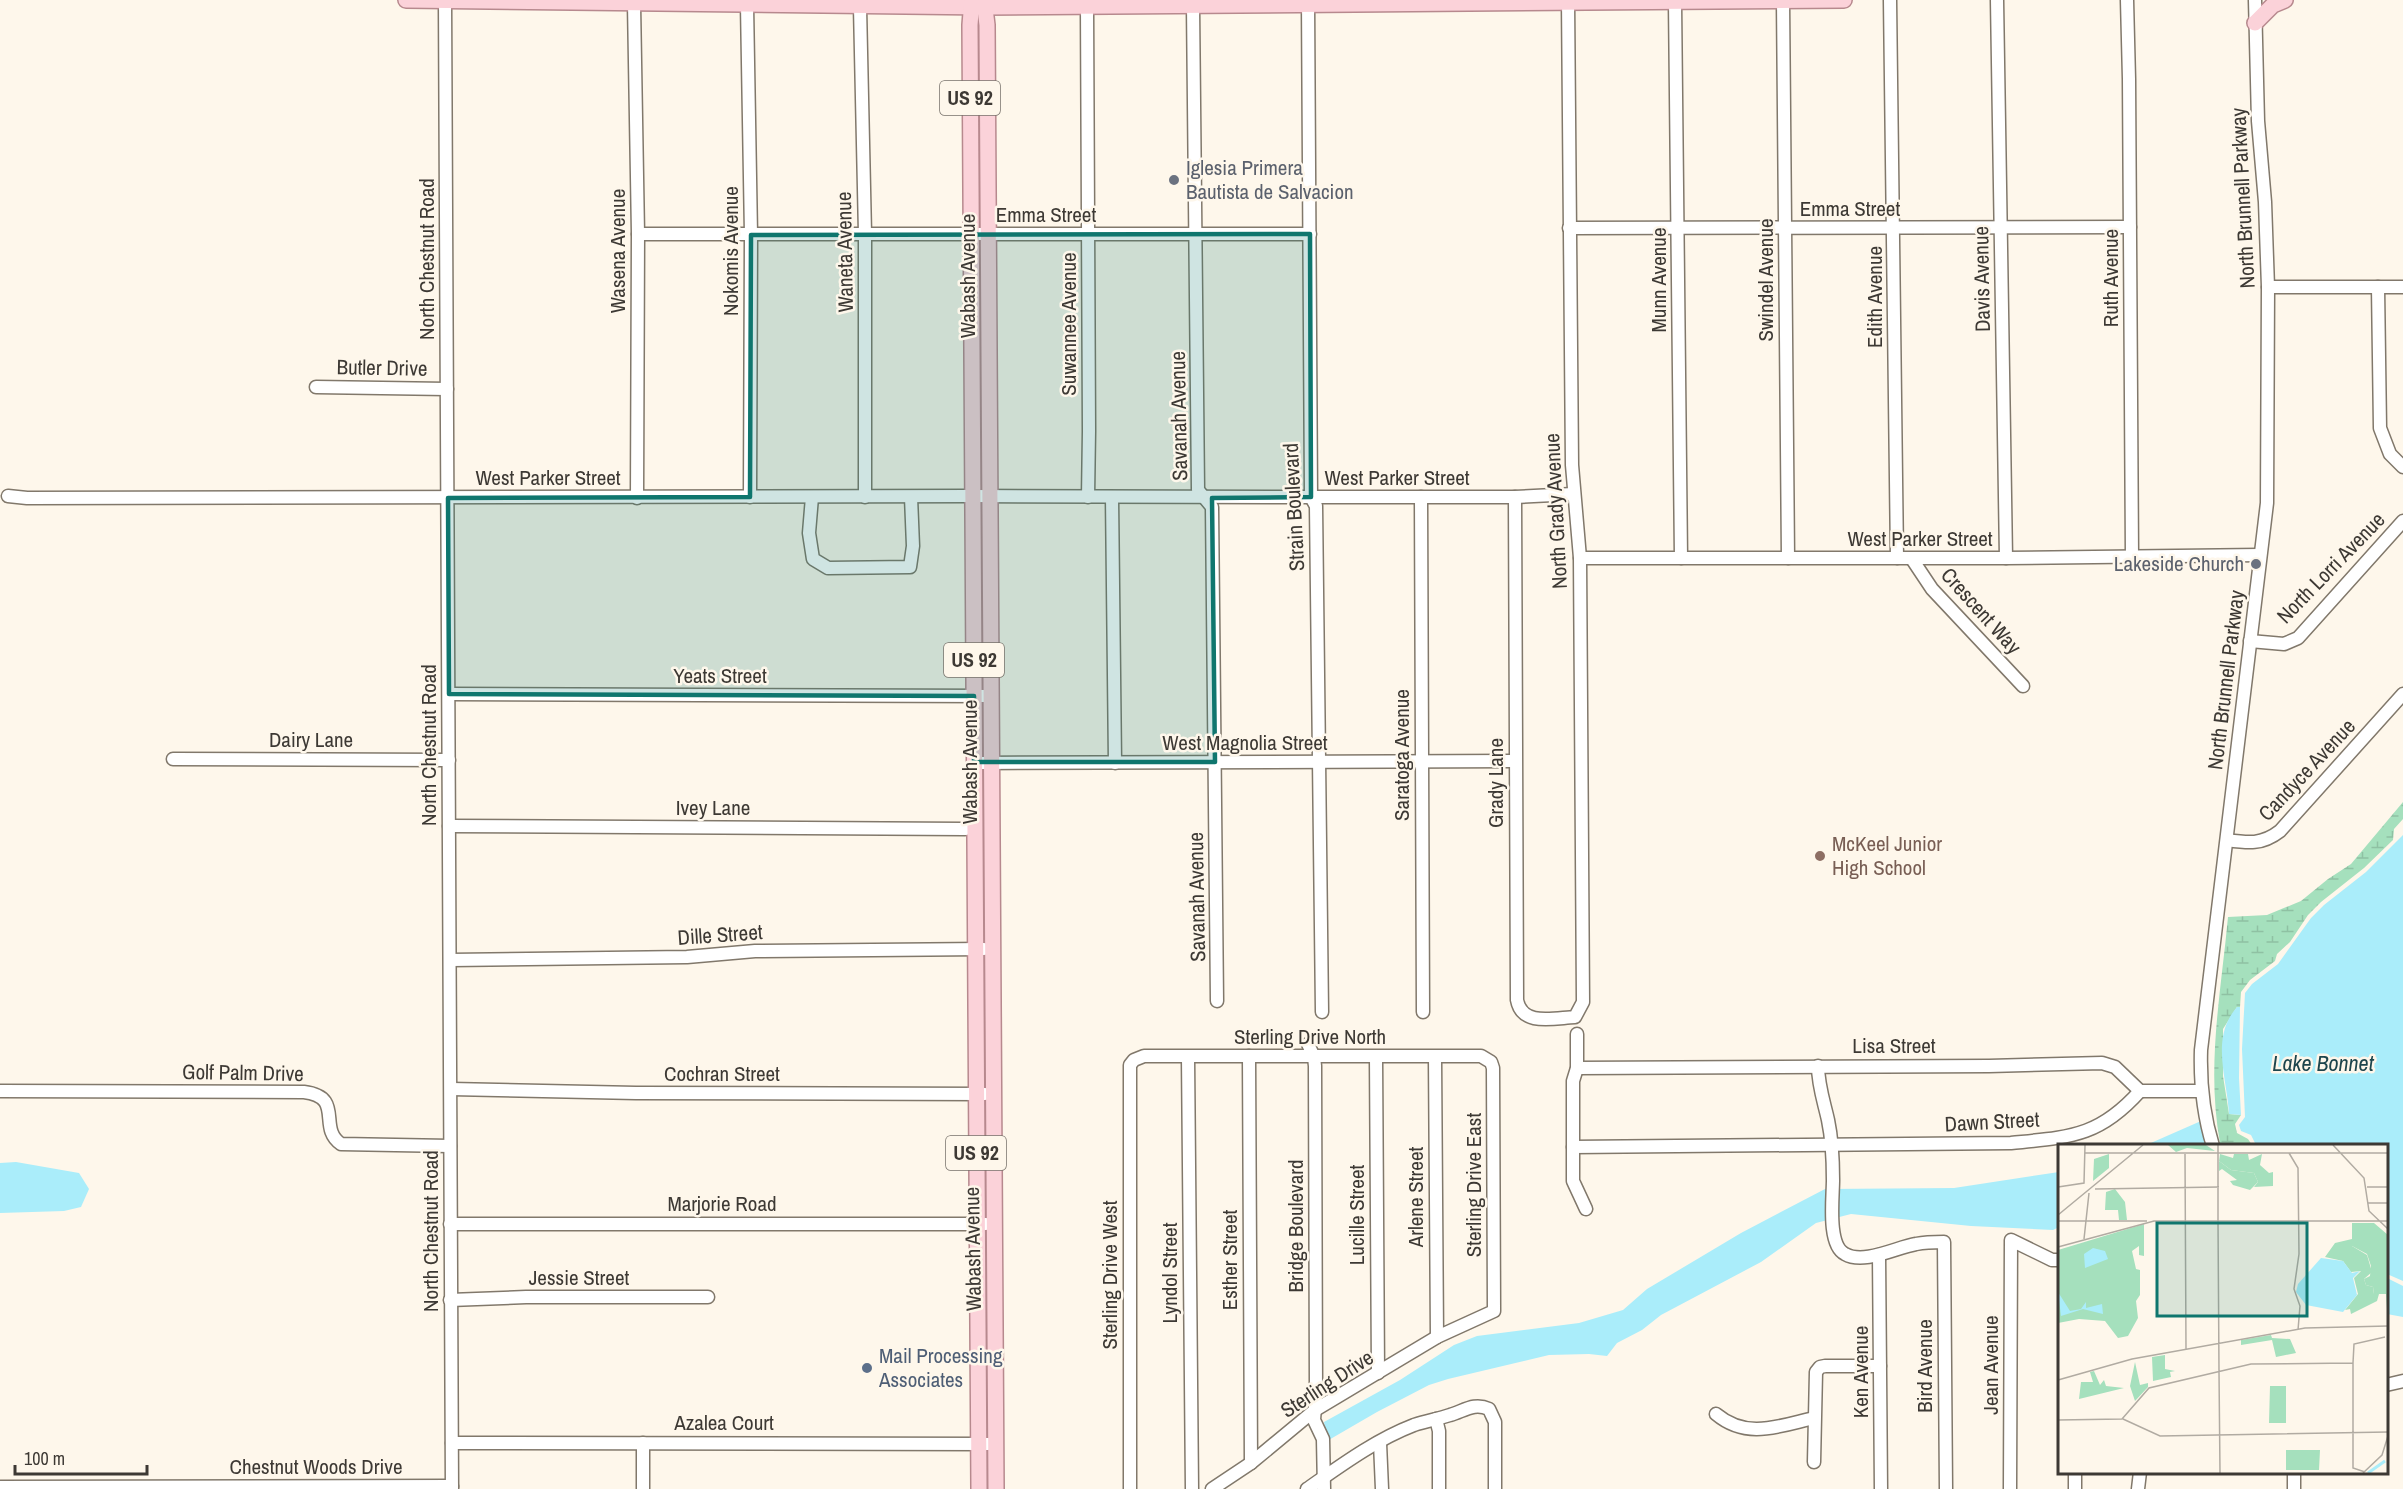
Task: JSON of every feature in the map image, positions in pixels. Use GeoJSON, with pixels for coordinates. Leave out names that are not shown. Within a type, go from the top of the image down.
{"type":"FeatureCollection","features":[{"type":"Feature","properties":{"kind":"main road"},"geometry":{"type":"LineString","coordinates":[[406,0],[634,4],[748,3],[860,7],[971,4],[1088,7],[1308,2],[1844,0]]}},
{"type":"Feature","properties":{"kind":"main road"},"geometry":{"type":"LineString","coordinates":[[2255,22],[2273,6],[2285,0]]}},
{"type":"Feature","properties":{"kind":"main road","name":"Wabash Avenue"},"geometry":{"type":"LineString","coordinates":[[971,4],[979,1489]]}},
{"type":"Feature","properties":{"kind":"main road","name":"Wabash Avenue"},"geometry":{"type":"LineString","coordinates":[[986,4],[996,1489]]}},
{"type":"Feature","properties":{"kind":"street","name":"North Chestnut Road"},"geometry":{"type":"LineString","coordinates":[[446,0],[452,1488]]}},
{"type":"Feature","properties":{"kind":"street","name":"Edith Avenue"},"geometry":{"type":"LineString","coordinates":[[1890,0],[1897,558]]}},
{"type":"Feature","properties":{"kind":"street","name":"Davis Avenue"},"geometry":{"type":"LineString","coordinates":[[1997,0],[2006,558]]}},
{"type":"Feature","properties":{"kind":"street","name":"Ruth Avenue"},"geometry":{"type":"LineString","coordinates":[[2127,0],[2132,556]]}},
{"type":"Feature","properties":{"kind":"street","name":"North Brunnell Parkway"},"geometry":{"type":"LineString","coordinates":[[2212,1144],[2205,1120],[2201,1091],[2203,1029],[2267,503],[2268,287],[2265,202],[2258,121],[2255,0]]}},
{"type":"Feature","properties":{"kind":"street","name":"North Grady Avenue"},"geometry":{"type":"LineString","coordinates":[[1568,1],[1573,494],[1580,558],[1583,1002],[1575,1017]]}},
{"type":"Feature","properties":{"kind":"street","name":"Swindel Avenue"},"geometry":{"type":"LineString","coordinates":[[1783,1],[1788,558]]}},
{"type":"Feature","properties":{"kind":"street","name":"Strain Boulevard"},"geometry":{"type":"LineString","coordinates":[[1308,2],[1311,497],[1316,506],[1322,1012]]}},
{"type":"Feature","properties":{"kind":"street","name":"Munn Avenue"},"geometry":{"type":"LineString","coordinates":[[1675,2],[1681,558]]}},
{"type":"Feature","properties":{"kind":"street","name":"Nokomis Avenue"},"geometry":{"type":"LineString","coordinates":[[748,3],[751,235],[750,497]]}},
{"type":"Feature","properties":{"kind":"street","name":"Wasena Avenue"},"geometry":{"type":"LineString","coordinates":[[634,4],[638,234],[637,498]]}},
{"type":"Feature","properties":{"kind":"street","name":"Savanah Avenue"},"geometry":{"type":"LineString","coordinates":[[1193,6],[1198,489],[1212,507],[1217,1001]]}},
{"type":"Feature","properties":{"kind":"street","name":"Waneta Avenue"},"geometry":{"type":"LineString","coordinates":[[860,7],[865,234],[865,497]]}},
{"type":"Feature","properties":{"kind":"street","name":"Suwannee Avenue"},"geometry":{"type":"LineString","coordinates":[[1088,7],[1088,497]]}},
{"type":"Feature","properties":{"kind":"street","name":"Emma Street"},"geometry":{"type":"LineString","coordinates":[[1569,228],[2130,227]]}},
{"type":"Feature","properties":{"kind":"street","name":"Emma Street"},"geometry":{"type":"LineString","coordinates":[[638,234],[1310,234]]}},
{"type":"Feature","properties":{"kind":"street"},"geometry":{"type":"LineString","coordinates":[[2268,287],[2403,287]]}},
{"type":"Feature","properties":{"kind":"street"},"geometry":{"type":"LineString","coordinates":[[2378,287],[2380,428],[2390,454],[2403,467]]}},
{"type":"Feature","properties":{"kind":"street","name":"Butler Drive"},"geometry":{"type":"LineString","coordinates":[[316,387],[447,389]]}},
{"type":"Feature","properties":{"kind":"street","name":"West Parker Street"},"geometry":{"type":"LineString","coordinates":[[9,496],[50,498],[990,496],[1206,498],[1515,497],[1573,494]]}},
{"type":"Feature","properties":{"kind":"street"},"geometry":{"type":"LineString","coordinates":[[812,497],[809,533],[813,559],[828,568],[861,569],[910,567],[913,546],[912,497]]}},
{"type":"Feature","properties":{"kind":"street"},"geometry":{"type":"LineString","coordinates":[[1112,497],[1115,763]]}},
{"type":"Feature","properties":{"kind":"street","name":"Saratoga Avenue"},"geometry":{"type":"LineString","coordinates":[[1421,497],[1422,1012]]}},
{"type":"Feature","properties":{"kind":"street","name":"Grady Lane"},"geometry":{"type":"LineString","coordinates":[[1515,497],[1518,1006],[1529,1017],[1537,1020],[1575,1017]]}},
{"type":"Feature","properties":{"kind":"street","name":"North Lorri Avenue"},"geometry":{"type":"LineString","coordinates":[[2250,641],[2284,644],[2298,638],[2403,520]]}},
{"type":"Feature","properties":{"kind":"street","name":"West Parker Street"},"geometry":{"type":"LineString","coordinates":[[1580,558],[1912,559],[2260,555]]}},
{"type":"Feature","properties":{"kind":"street","name":"Crescent Way"},"geometry":{"type":"LineString","coordinates":[[1912,559],[1932,589],[2024,686]]}},
{"type":"Feature","properties":{"kind":"street","name":"Yeats Street"},"geometry":{"type":"LineString","coordinates":[[449,694],[991,696]]}},
{"type":"Feature","properties":{"kind":"street","name":"Candyce Avenue"},"geometry":{"type":"LineString","coordinates":[[2227,840],[2258,843],[2270,839],[2280,831],[2403,694]]}},
{"type":"Feature","properties":{"kind":"street","name":"Dairy Lane"},"geometry":{"type":"LineString","coordinates":[[173,759],[449,760]]}},
{"type":"Feature","properties":{"kind":"street","name":"West Magnolia Street"},"geometry":{"type":"LineString","coordinates":[[974,762],[1515,761]]}},
{"type":"Feature","properties":{"kind":"street","name":"Ivey Lane"},"geometry":{"type":"LineString","coordinates":[[450,826],[965,829],[976,825]]}},
{"type":"Feature","properties":{"kind":"street","name":"Dille Street"},"geometry":{"type":"LineString","coordinates":[[451,960],[687,957],[755,951],[992,949]]}},
{"type":"Feature","properties":{"kind":"street"},"geometry":{"type":"LineString","coordinates":[[1577,1034],[1577,1068],[1573,1081],[1573,1181],[1586,1209]]}},
{"type":"Feature","properties":{"kind":"street","name":"Bridge Boulevard"},"geometry":{"type":"LineString","coordinates":[[1308,1044],[1314,1057],[1315,1410]]}},
{"type":"Feature","properties":{"kind":"street","name":"Sterling Drive North"},"geometry":{"type":"LineString","coordinates":[[1132,1062],[1144,1056],[1481,1056],[1489,1060]]}},
{"type":"Feature","properties":{"kind":"street","name":"Esther Street"},"geometry":{"type":"LineString","coordinates":[[1249,1056],[1251,1463]]}},
{"type":"Feature","properties":{"kind":"street","name":"Lyndol Street"},"geometry":{"type":"LineString","coordinates":[[1188,1057],[1192,1489]]}},
{"type":"Feature","properties":{"kind":"street","name":"Lucille Street"},"geometry":{"type":"LineString","coordinates":[[1376,1057],[1378,1373]]}},
{"type":"Feature","properties":{"kind":"street","name":"Arlene Street"},"geometry":{"type":"LineString","coordinates":[[1435,1057],[1437,1337]]}},
{"type":"Feature","properties":{"kind":"street","name":"Sterling Drive East"},"geometry":{"type":"LineString","coordinates":[[1437,1337],[1494,1311],[1493,1068],[1489,1060]]}},
{"type":"Feature","properties":{"kind":"street","name":"Sterling Drive West"},"geometry":{"type":"LineString","coordinates":[[1130,1489],[1128,1072],[1132,1062]]}},
{"type":"Feature","properties":{"kind":"street","name":"Lisa Street"},"geometry":{"type":"LineString","coordinates":[[1577,1068],[2102,1063],[2115,1067],[2140,1091]]}},
{"type":"Feature","properties":{"kind":"street"},"geometry":{"type":"LineString","coordinates":[[1818,1066],[1818,1079],[1829,1123],[1836,1246],[1845,1254],[1856,1257],[1880,1255]]}},
{"type":"Feature","properties":{"kind":"street","name":"Cochran Street"},"geometry":{"type":"LineString","coordinates":[[451,1089],[636,1093],[993,1094]]}},
{"type":"Feature","properties":{"kind":"street","name":"Golf Palm Drive"},"geometry":{"type":"LineString","coordinates":[[0,1091],[313,1093],[326,1101],[329,1107],[332,1135],[341,1144],[450,1146]]}},
{"type":"Feature","properties":{"kind":"street"},"geometry":{"type":"LineString","coordinates":[[2140,1091],[2201,1091]]}},
{"type":"Feature","properties":{"kind":"street","name":"Dawn Street"},"geometry":{"type":"LineString","coordinates":[[1573,1147],[1990,1144],[2062,1137],[2085,1132],[2112,1119],[2140,1091]]}},
{"type":"Feature","properties":{"kind":"street","name":"Marjorie Road"},"geometry":{"type":"LineString","coordinates":[[450,1224],[993,1224]]}},
{"type":"Feature","properties":{"kind":"street","name":"Jean Avenue"},"geometry":{"type":"LineString","coordinates":[[2010,1489],[2011,1240],[2052,1260],[2058,1260]]}},
{"type":"Feature","properties":{"kind":"street","name":"Bird Avenue"},"geometry":{"type":"LineString","coordinates":[[1880,1255],[1915,1244],[1944,1242],[1946,1489]]}},
{"type":"Feature","properties":{"kind":"street","name":"Ken Avenue"},"geometry":{"type":"LineString","coordinates":[[1880,1255],[1881,1489]]}},
{"type":"Feature","properties":{"kind":"street","name":"Jessie Street"},"geometry":{"type":"LineString","coordinates":[[450,1300],[526,1297],[708,1297]]}},
{"type":"Feature","properties":{"kind":"street","name":"Sterling Drive"},"geometry":{"type":"LineString","coordinates":[[1212,1489],[1251,1463],[1315,1410],[1437,1337]]}},
{"type":"Feature","properties":{"kind":"street"},"geometry":{"type":"LineString","coordinates":[[1814,1462],[1816,1372],[1821,1367],[1880,1366]]}},
{"type":"Feature","properties":{"kind":"street"},"geometry":{"type":"LineString","coordinates":[[2388,1385],[2403,1381]]}},
{"type":"Feature","properties":{"kind":"street"},"geometry":{"type":"LineString","coordinates":[[1307,1489],[1324,1484],[1333,1469],[1415,1425],[1476,1405],[1489,1409],[1495,1422],[1495,1489]]}},
{"type":"Feature","properties":{"kind":"street"},"geometry":{"type":"LineString","coordinates":[[1315,1410],[1314,1420],[1323,1439],[1324,1484]]}},
{"type":"Feature","properties":{"kind":"street"},"geometry":{"type":"LineString","coordinates":[[1716,1414],[1729,1425],[1741,1428],[1776,1428],[1814,1418]]}},
{"type":"Feature","properties":{"kind":"street"},"geometry":{"type":"LineString","coordinates":[[1436,1419],[1439,1489]]}},
{"type":"Feature","properties":{"kind":"street","name":"Azalea Court"},"geometry":{"type":"LineString","coordinates":[[452,1443],[996,1444]]}},
{"type":"Feature","properties":{"kind":"street"},"geometry":{"type":"LineString","coordinates":[[643,1443],[643,1489]]}},
{"type":"Feature","properties":{"kind":"street"},"geometry":{"type":"LineString","coordinates":[[1380,1443],[1382,1489]]}},
{"type":"Feature","properties":{"kind":"street"},"geometry":{"type":"LineString","coordinates":[[2138,1489],[2140,1474]]}},
{"type":"Feature","properties":{"kind":"street","name":"Chestnut Woods Drive"},"geometry":{"type":"LineString","coordinates":[[0,1486],[452,1488]]}},
{"type":"Feature","properties":{"kind":"highlighted area"},"geometry":{"type":"Polygon","coordinates":[[[1310,234],[1311,497],[1212,498],[1215,762],[974,762],[974,696],[449,694],[448,498],[750,497],[751,235],[1310,234]]]}},
{"type":"Feature","properties":{"kind":"green space"},"geometry":{"type":"Polygon","coordinates":[[[2403,802],[2403,819],[2394,829],[2393,840],[2364,868],[2308,915],[2290,942],[2277,954],[2275,961],[2250,980],[2241,992],[2240,1007],[2237,1007],[2223,1029],[2223,1076],[2229,1114],[2241,1115],[2235,1124],[2237,1133],[2248,1139],[2251,1144],[2222,1144],[2214,1086],[2216,1030],[2228,917],[2267,915],[2301,901],[2351,864],[2403,802]]]}},
{"type":"Feature","properties":{"kind":"water","name":"Lake Bonnet"},"geometry":{"type":"Polygon","coordinates":[[[2403,835],[2403,1281],[2388,1274],[2388,1144],[2256,1144],[2251,1135],[2241,1131],[2239,1125],[2245,1117],[2242,1049],[2245,993],[2252,984],[2278,964],[2311,918],[2324,905],[2366,872],[2403,835]]]}},
{"type":"Feature","properties":{"kind":"water"},"geometry":{"type":"Polygon","coordinates":[[[2237,1007],[2240,1007],[2241,1115],[2229,1114],[2222,1058],[2224,1032],[2237,1007]]]}},
{"type":"Feature","properties":{"kind":"water"},"geometry":{"type":"Polygon","coordinates":[[[2201,1121],[2208,1144],[2149,1144],[2201,1121]]]}},
{"type":"Feature","properties":{"kind":"water"},"geometry":{"type":"Polygon","coordinates":[[[16,1162],[79,1173],[89,1189],[81,1207],[64,1211],[0,1213],[0,1163],[16,1162]]]}},
{"type":"Feature","properties":{"kind":"water"},"geometry":{"type":"Polygon","coordinates":[[[2058,1172],[2058,1228],[2053,1230],[1971,1226],[1851,1214],[1816,1223],[1761,1262],[1661,1315],[1642,1330],[1617,1343],[1607,1356],[1549,1355],[1448,1379],[1429,1385],[1327,1441],[1324,1422],[1400,1380],[1454,1345],[1477,1336],[1579,1323],[1623,1310],[1647,1289],[1741,1233],[1825,1189],[1954,1188],[2058,1172]]]}},
{"type":"Feature","properties":{"kind":"water"},"geometry":{"type":"Polygon","coordinates":[[[2388,1278],[2403,1286],[2403,1317],[2388,1314],[2388,1278]]]}},
{"type":"Feature","properties":{"kind":"place","name":"Iglesia Primera Bautista de Salvacion"},"geometry":{"type":"Point","coordinates":[1174,180]}},
{"type":"Feature","properties":{"kind":"place","name":"Lakeside Church"},"geometry":{"type":"Point","coordinates":[2256,564]}},
{"type":"Feature","properties":{"kind":"place","name":"McKeel Junior High School"},"geometry":{"type":"Point","coordinates":[1820,856]}},
{"type":"Feature","properties":{"kind":"place","name":"Mail Processing Associates"},"geometry":{"type":"Point","coordinates":[867,1368]}}]}
